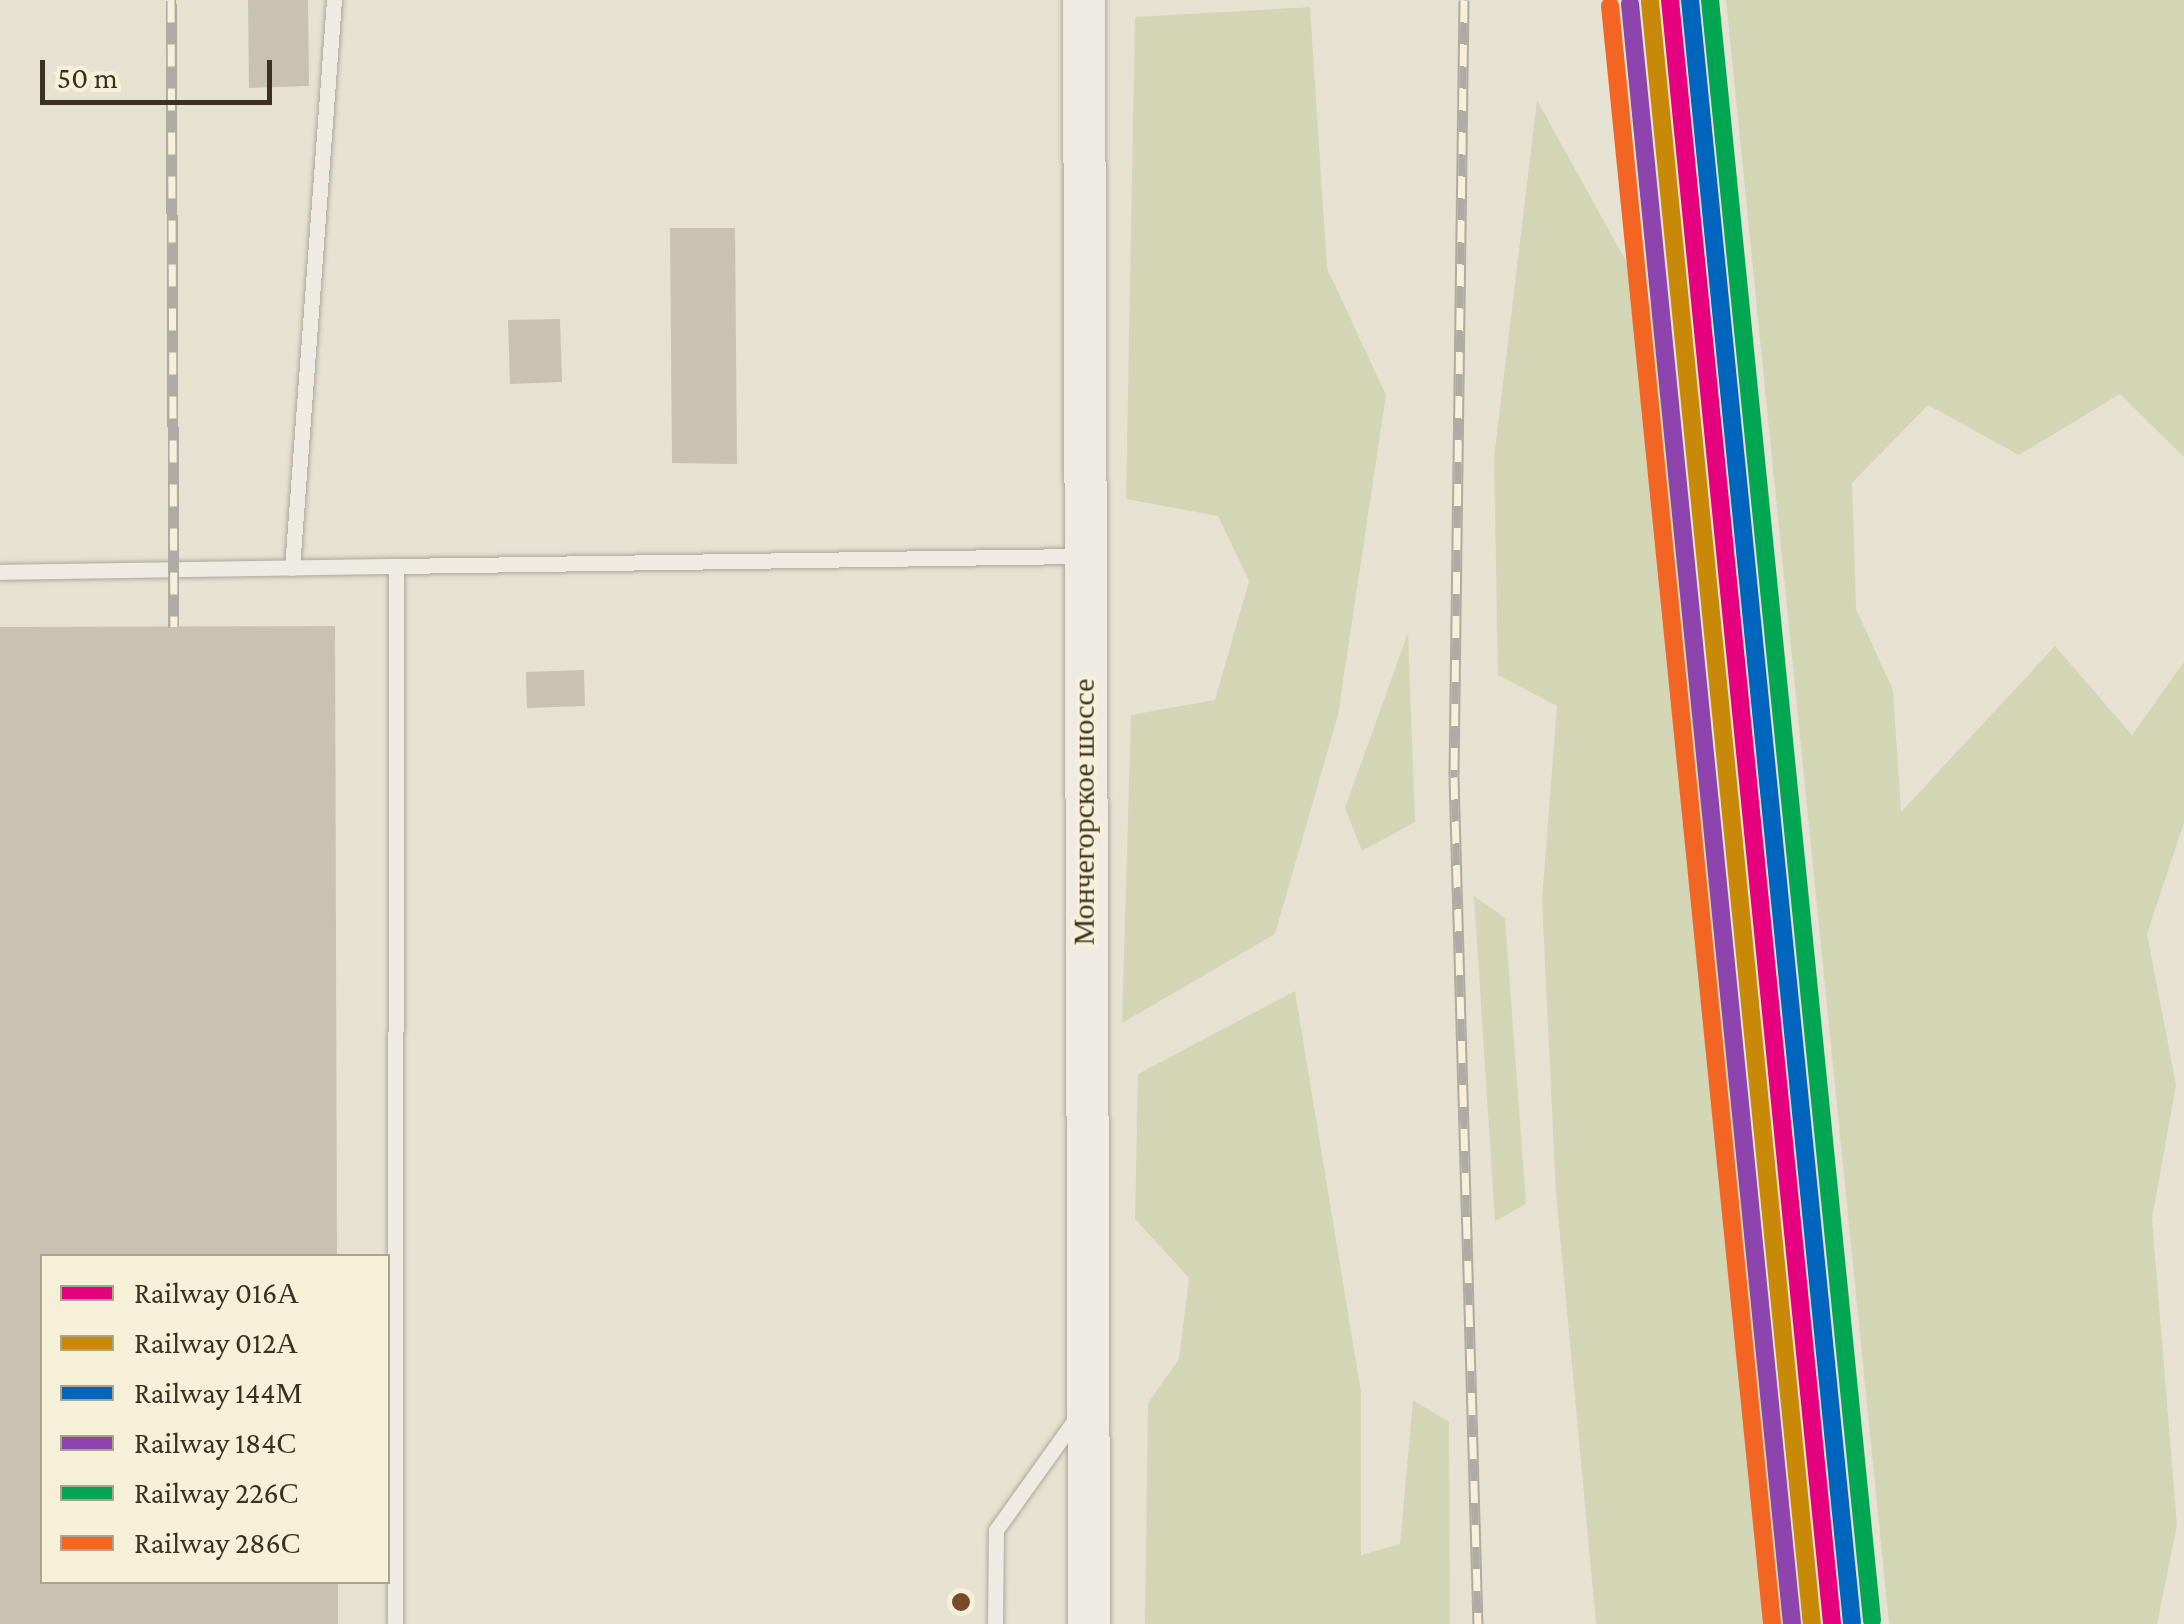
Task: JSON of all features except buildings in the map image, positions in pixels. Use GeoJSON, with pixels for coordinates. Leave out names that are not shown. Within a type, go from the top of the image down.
{"type":"FeatureCollection","features":[{"type":"Feature","properties":{"kind":"street","name":"Мончегорское шоссе"},"geometry":{"type":"LineString","coordinates":[[1084,0],[1082,556],[1089,1624]]}},
{"type":"Feature","properties":{"kind":"lane"},"geometry":{"type":"LineString","coordinates":[[292,568],[334,0]]}},
{"type":"Feature","properties":{"kind":"lane"},"geometry":{"type":"LineString","coordinates":[[0,572],[1082,556]]}},
{"type":"Feature","properties":{"kind":"lane"},"geometry":{"type":"LineString","coordinates":[[395,1624],[396,566]]}},
{"type":"Feature","properties":{"kind":"lane"},"geometry":{"type":"LineString","coordinates":[[995,1624],[996,1530],[1088,1403]]}},
{"type":"Feature","properties":{"kind":"green space"},"geometry":{"type":"Polygon","coordinates":[[[1726,0],[2184,0],[2184,457],[2120,394],[2019,455],[1928,405],[1852,483],[1856,609],[1893,690],[1901,812],[2055,646],[2132,735],[2184,662],[2184,823],[2147,934],[2176,1085],[2152,1219],[2177,1525],[2157,1624],[1889,1624],[1726,0]]]}},
{"type":"Feature","properties":{"kind":"green space"},"geometry":{"type":"Polygon","coordinates":[[[1310,7],[1327,268],[1386,395],[1338,715],[1275,934],[1122,1023],[1131,715],[1215,700],[1249,581],[1218,516],[1126,499],[1135,17],[1310,7]]]}},
{"type":"Feature","properties":{"kind":"green space"},"geometry":{"type":"Polygon","coordinates":[[[1537,100],[1654,312],[1802,1624],[1596,1624],[1556,1193],[1542,899],[1557,706],[1498,675],[1494,458],[1537,100]]]}},
{"type":"Feature","properties":{"kind":"green space"},"geometry":{"type":"Polygon","coordinates":[[[1408,633],[1415,822],[1362,851],[1345,808],[1408,633]]]}},
{"type":"Feature","properties":{"kind":"green space"},"geometry":{"type":"Polygon","coordinates":[[[1474,896],[1505,918],[1526,1204],[1495,1221],[1474,896]]]}},
{"type":"Feature","properties":{"kind":"green space"},"geometry":{"type":"Polygon","coordinates":[[[1295,991],[1361,1392],[1361,1555],[1400,1544],[1413,1400],[1449,1422],[1450,1624],[1145,1624],[1148,1403],[1179,1359],[1189,1278],[1135,1219],[1138,1074],[1295,991]]]}},
{"type":"Feature","properties":{"kind":"railway"},"geometry":{"type":"LineString","coordinates":[[171,0],[174,627]]}},
{"type":"Feature","properties":{"kind":"railway"},"geometry":{"type":"LineString","coordinates":[[1464,0],[1454,777],[1478,1624]]}},
{"type":"Feature","properties":{"kind":"railway"},"geometry":{"type":"LineString","coordinates":[[1691,0],[1853,1624]]}},
{"type":"Feature","properties":{"kind":"rail line","name":"016А"},"geometry":{"type":"LineString","coordinates":[[1670,0],[1832,1624]]}},
{"type":"Feature","properties":{"kind":"rail line","name":"144М"},"geometry":{"type":"LineString","coordinates":[[1690,0],[1852,1622]]}},
{"type":"Feature","properties":{"kind":"rail line","name":"226С"},"geometry":{"type":"LineString","coordinates":[[1710,0],[1872,1620]]}},
{"type":"Feature","properties":{"kind":"rail line","name":"012А"},"geometry":{"type":"LineString","coordinates":[[1650,2],[1812,1624]]}},
{"type":"Feature","properties":{"kind":"rail line","name":"184С"},"geometry":{"type":"LineString","coordinates":[[1630,4],[1792,1624]]}},
{"type":"Feature","properties":{"kind":"rail line","name":"286С"},"geometry":{"type":"LineString","coordinates":[[1610,6],[1772,1624]]}}]}
